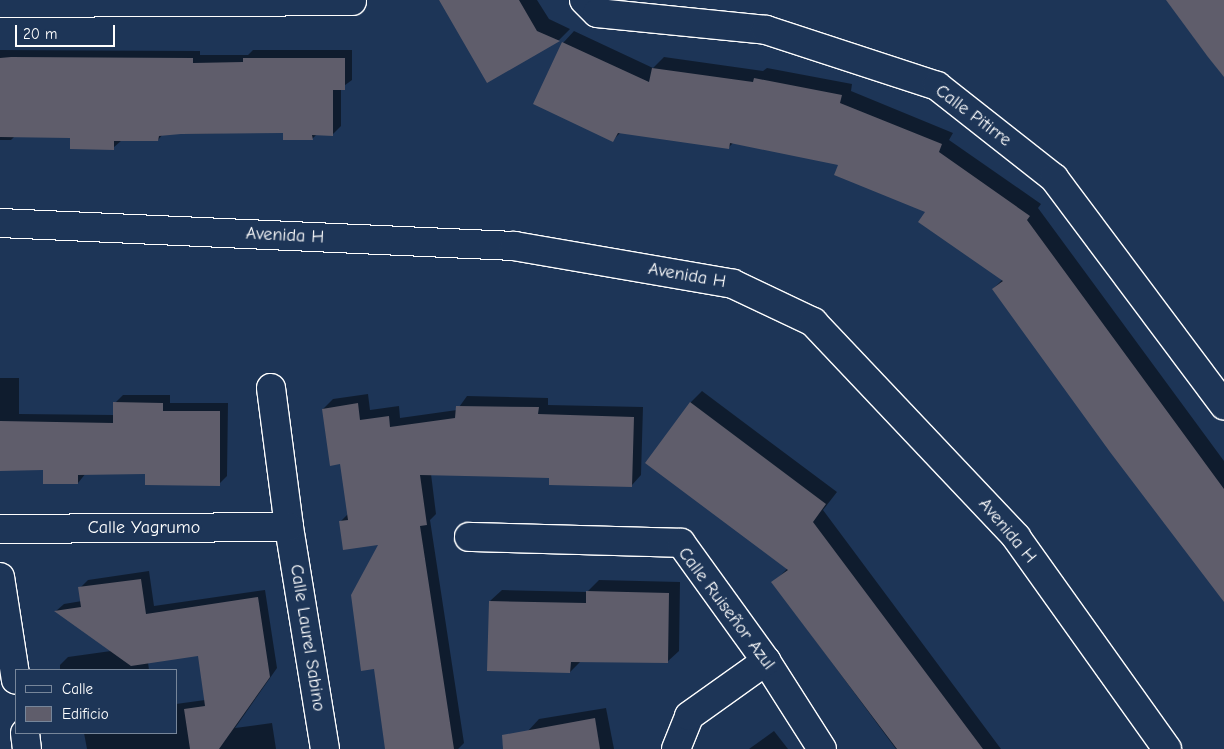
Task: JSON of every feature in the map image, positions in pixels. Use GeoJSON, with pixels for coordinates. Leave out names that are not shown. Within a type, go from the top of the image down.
{"type":"FeatureCollection","features":[{"type":"Feature","properties":{"kind":"street","name":"Calle Pitirre"},"geometry":{"type":"LineString","coordinates":[[584,0],[597,13],[766,30],[937,86],[1054,178],[1224,405]]}},
{"type":"Feature","properties":{"kind":"street"},"geometry":{"type":"LineString","coordinates":[[0,3],[352,1]]}},
{"type":"Feature","properties":{"kind":"street","name":"Avenida H"},"geometry":{"type":"LineString","coordinates":[[0,223],[514,246],[733,284],[813,322],[1009,530],[1167,749]]}},
{"type":"Feature","properties":{"kind":"street","name":"Calle Laurel Sabino"},"geometry":{"type":"LineString","coordinates":[[271,388],[289,527],[326,749]]}},
{"type":"Feature","properties":{"kind":"street","name":"Calle Yagrumo"},"geometry":{"type":"LineString","coordinates":[[0,529],[289,527]]}},
{"type":"Feature","properties":{"kind":"street","name":"Calle Ruiseñor Azul"},"geometry":{"type":"LineString","coordinates":[[469,537],[681,543],[766,661],[822,749]]}},
{"type":"Feature","properties":{"kind":"street"},"geometry":{"type":"LineString","coordinates":[[0,577],[15,674]]}},
{"type":"Feature","properties":{"kind":"street"},"geometry":{"type":"LineString","coordinates":[[676,749],[689,716],[766,661]]}},
{"type":"Feature","properties":{"kind":"street"},"geometry":{"type":"LineString","coordinates":[[25,734],[27,749]]}},
{"type":"Feature","properties":{"kind":"building"},"geometry":{"type":"Polygon","coordinates":[[[439,0],[519,0],[537,31],[560,41],[487,83],[439,0]]]}},
{"type":"Feature","properties":{"kind":"building"},"geometry":{"type":"Polygon","coordinates":[[[1166,0],[1224,0],[1224,77],[1208,57],[1166,0]]]}},
{"type":"Feature","properties":{"kind":"building"},"geometry":{"type":"Polygon","coordinates":[[[562,42],[649,82],[652,68],[753,82],[754,78],[842,95],[840,103],[942,144],[939,152],[1030,216],[1027,220],[1224,489],[1224,602],[1110,452],[992,289],[1003,281],[918,222],[925,212],[834,175],[838,165],[730,143],[729,149],[618,133],[613,142],[533,104],[562,42]]]}},
{"type":"Feature","properties":{"kind":"building"},"geometry":{"type":"Polygon","coordinates":[[[0,58],[193,58],[193,63],[243,62],[243,58],[345,58],[345,90],[333,90],[333,136],[312,135],[313,140],[283,140],[283,133],[181,134],[159,136],[158,141],[114,141],[114,150],[70,149],[70,138],[0,137],[0,58]]]}},
{"type":"Feature","properties":{"kind":"building"},"geometry":{"type":"Polygon","coordinates":[[[113,402],[163,403],[163,411],[220,411],[220,486],[145,485],[145,474],[78,475],[78,484],[43,484],[43,470],[0,471],[0,421],[113,423],[113,402]]]}},
{"type":"Feature","properties":{"kind":"building"},"geometry":{"type":"Polygon","coordinates":[[[690,402],[826,504],[813,522],[983,749],[897,749],[771,582],[788,570],[645,463],[690,402]]]}},
{"type":"Feature","properties":{"kind":"building"},"geometry":{"type":"Polygon","coordinates":[[[358,403],[360,420],[389,416],[390,427],[455,418],[456,406],[539,407],[538,414],[634,417],[632,487],[549,485],[549,478],[420,475],[427,525],[420,526],[454,749],[385,749],[374,669],[361,671],[351,595],[378,545],[343,550],[339,521],[348,520],[340,464],[330,466],[322,409],[358,403]]]}},
{"type":"Feature","properties":{"kind":"building"},"geometry":{"type":"Polygon","coordinates":[[[141,579],[146,614],[258,597],[270,677],[219,749],[190,749],[184,709],[205,706],[198,656],[131,666],[54,611],[81,607],[78,587],[141,579]]]}},
{"type":"Feature","properties":{"kind":"building"},"geometry":{"type":"Polygon","coordinates":[[[586,591],[669,593],[668,663],[571,662],[570,673],[487,671],[489,601],[586,603],[586,591]]]}},
{"type":"Feature","properties":{"kind":"building"},"geometry":{"type":"Polygon","coordinates":[[[595,718],[600,749],[503,749],[502,735],[595,718]]]}}]}
